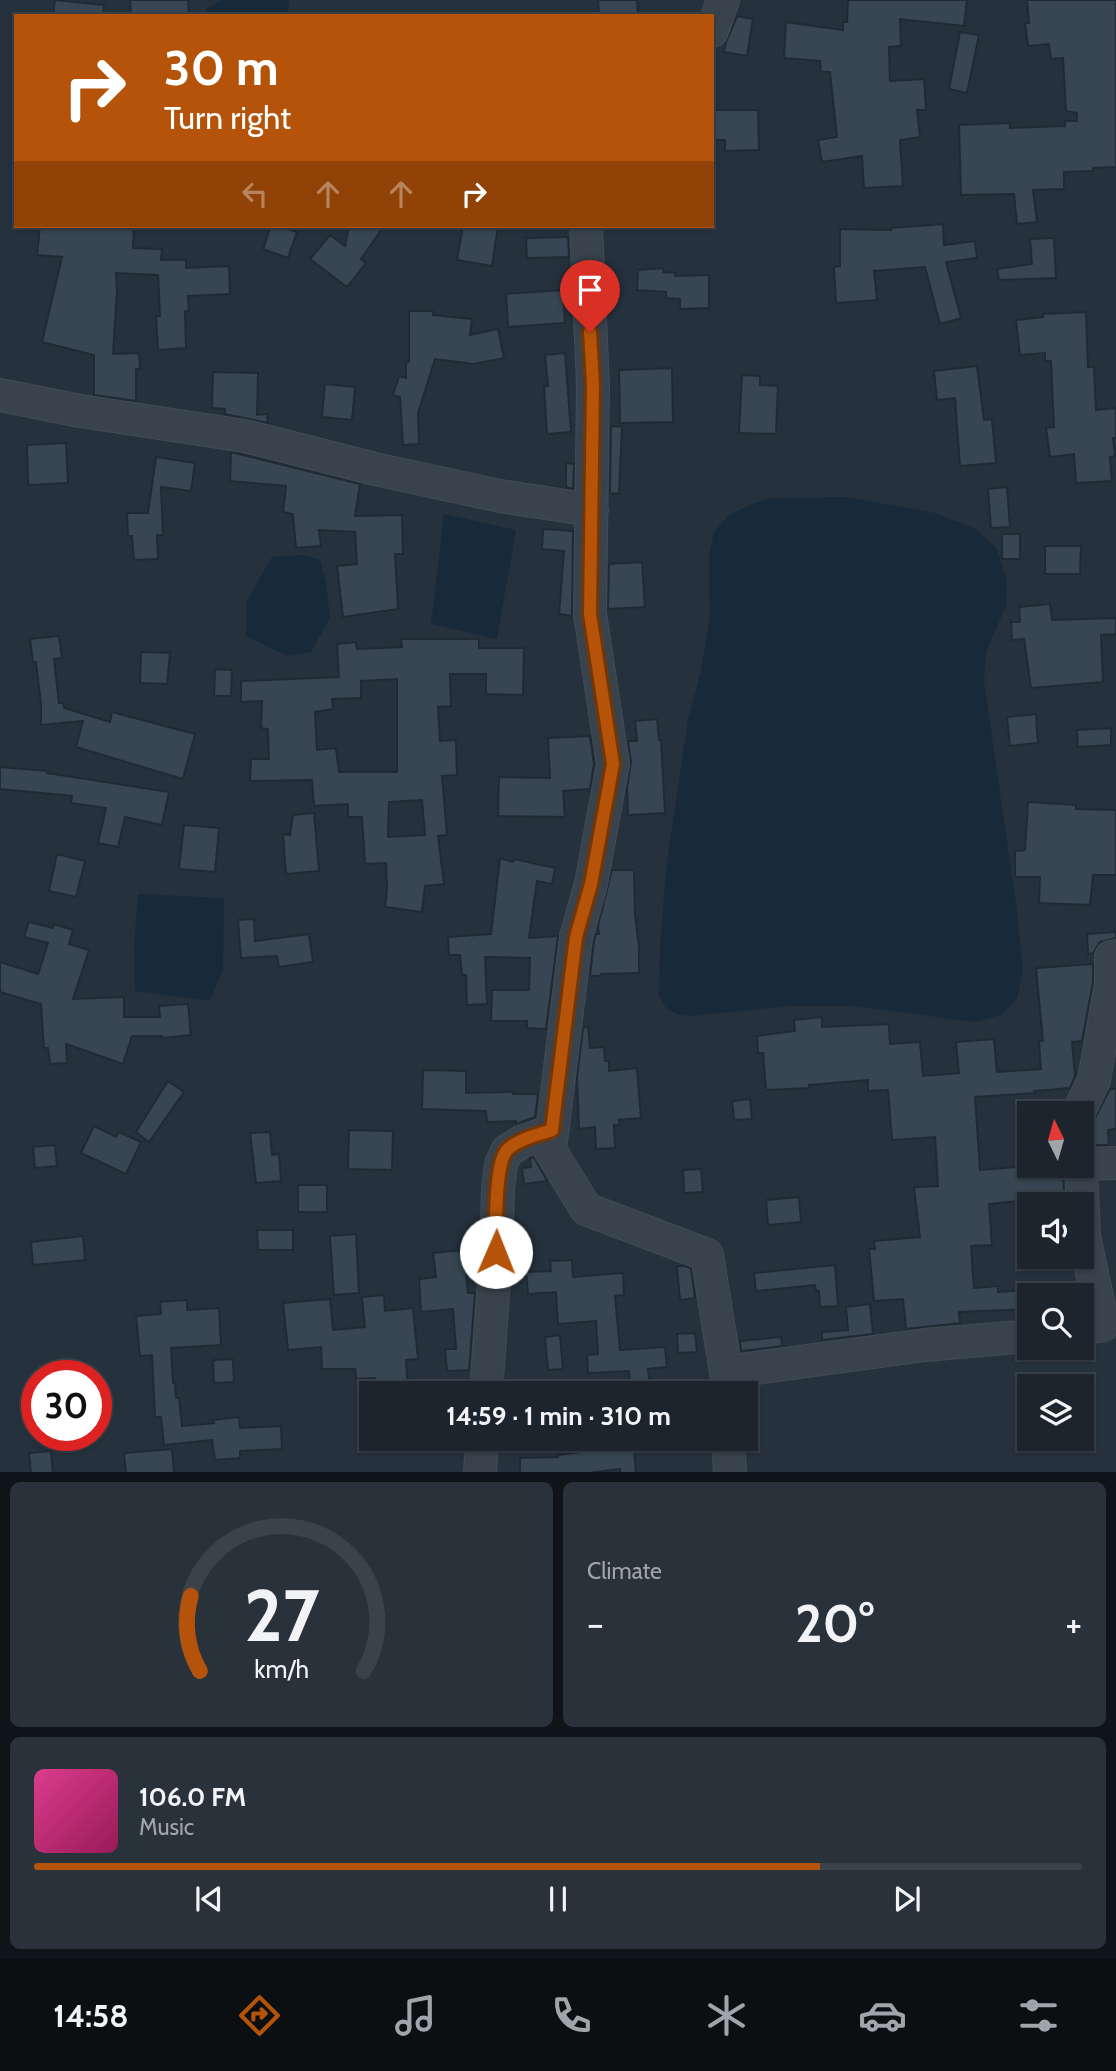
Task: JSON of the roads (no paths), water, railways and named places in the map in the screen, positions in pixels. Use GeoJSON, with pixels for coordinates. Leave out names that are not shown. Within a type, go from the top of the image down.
{"type":"FeatureCollection","features":[{"type":"Feature","properties":{"kind":"street"},"geometry":{"type":"LineString","coordinates":[[714,25],[723,0]]}},
{"type":"Feature","properties":{"kind":"street"},"geometry":{"type":"LineString","coordinates":[[586,228],[593,385],[590,614],[613,764],[591,884],[576,937],[550,1150],[586,1209],[707,1255],[726,1381]]}},
{"type":"Feature","properties":{"kind":"street"},"geometry":{"type":"LineString","coordinates":[[0,395],[80,411],[245,436],[375,469],[500,496],[592,510]]}},
{"type":"Feature","properties":{"kind":"street"},"geometry":{"type":"LineString","coordinates":[[1084,1101],[1094,1080],[1111,984],[1111,957],[1116,957]]}},
{"type":"Feature","properties":{"kind":"street"},"geometry":{"type":"LineString","coordinates":[[487,1381],[501,1164],[507,1151],[523,1141],[552,1130]]}},
{"type":"Feature","properties":{"kind":"street"},"geometry":{"type":"LineString","coordinates":[[1094,1164],[1116,1163]]}},
{"type":"Feature","properties":{"kind":"street"},"geometry":{"type":"LineString","coordinates":[[1082,1178],[1084,1236],[1100,1329]]}},
{"type":"Feature","properties":{"kind":"street"},"geometry":{"type":"LineString","coordinates":[[731,1381],[925,1345],[1017,1337]]}},
{"type":"Feature","properties":{"kind":"street"},"geometry":{"type":"LineString","coordinates":[[480,1472],[481,1451]]}},
{"type":"Feature","properties":{"kind":"street"},"geometry":{"type":"LineString","coordinates":[[729,1451],[730,1472]]}},
{"type":"Feature","properties":{"kind":"water"},"geometry":{"type":"Polygon","coordinates":[[[221,0],[289,0],[288,14],[207,14],[206,9],[221,0]]]}},
{"type":"Feature","properties":{"kind":"water"},"geometry":{"type":"Polygon","coordinates":[[[846,497],[935,513],[976,529],[997,549],[1007,581],[1006,606],[986,652],[984,681],[1017,911],[1023,971],[1017,999],[1001,1015],[975,1022],[853,1006],[787,1006],[693,1016],[677,1014],[666,1008],[659,996],[660,947],[666,869],[688,719],[701,671],[710,614],[709,556],[714,532],[728,516],[769,498],[846,497]]]}},
{"type":"Feature","properties":{"kind":"water"},"geometry":{"type":"Polygon","coordinates":[[[444,514],[516,530],[497,639],[431,624],[444,514]]]}},
{"type":"Feature","properties":{"kind":"water"},"geometry":{"type":"Polygon","coordinates":[[[303,555],[320,560],[330,618],[311,652],[287,656],[246,636],[247,600],[272,557],[303,555]]]}},
{"type":"Feature","properties":{"kind":"water"},"geometry":{"type":"Polygon","coordinates":[[[138,894],[224,898],[223,969],[210,1001],[135,991],[134,945],[138,894]]]}}]}
